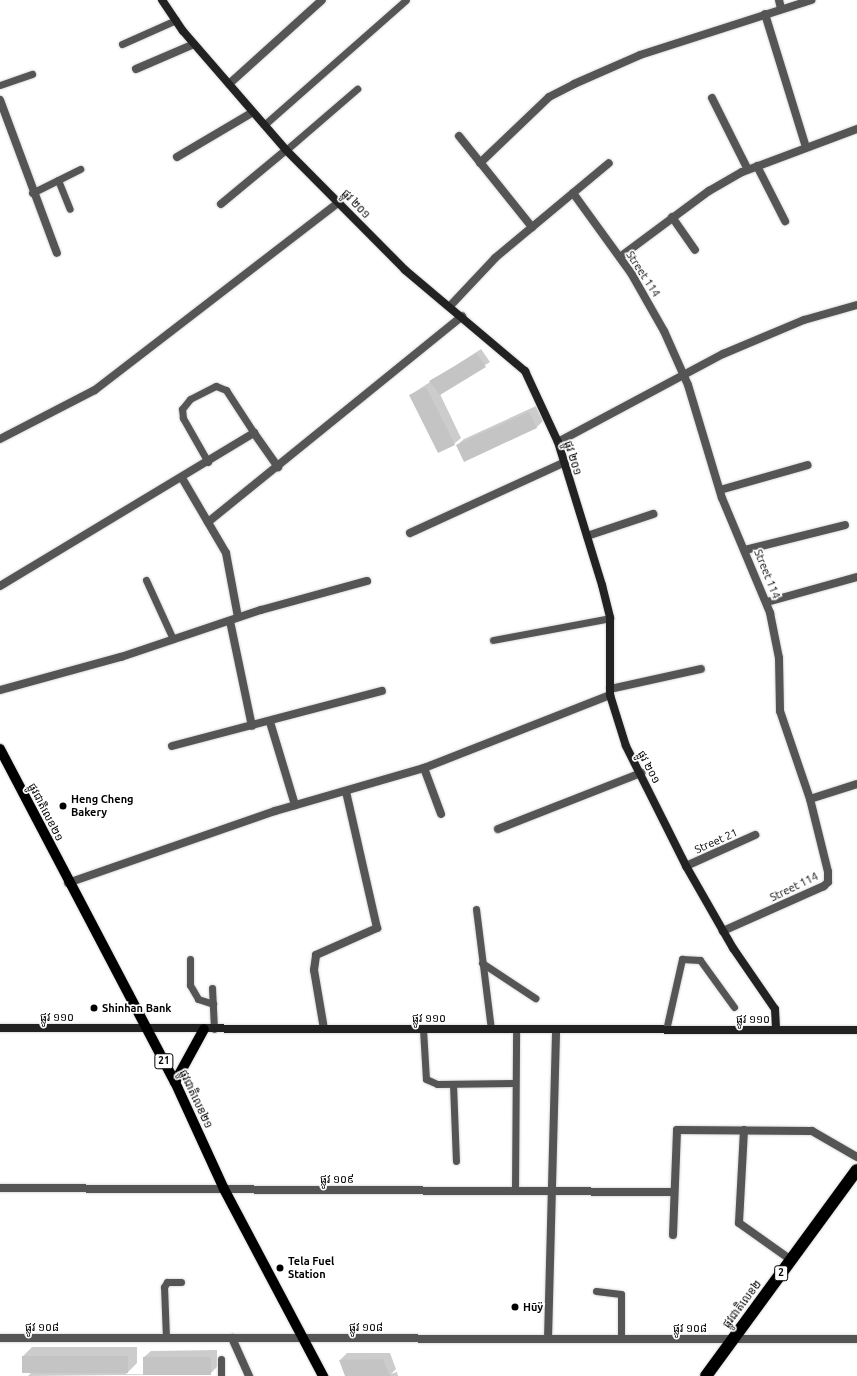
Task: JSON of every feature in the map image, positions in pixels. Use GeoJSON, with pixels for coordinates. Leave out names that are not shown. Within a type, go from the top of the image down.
{"type":"FeatureCollection","features":[{"type":"Feature","properties":{"kind":"highway","name":"ផ្លូវជាតិលេខ២"},"geometry":{"type":"LineString","coordinates":[[709,1375],[732,1339],[855,1178]]}},
{"type":"Feature","properties":{"kind":"main road","name":"ផ្លូវជាតិលេខ២១"},"geometry":{"type":"LineString","coordinates":[[0,749],[68,883],[175,1082],[224,1189],[304,1337],[323,1376]]}},
{"type":"Feature","properties":{"kind":"main road"},"geometry":{"type":"LineString","coordinates":[[175,1082],[209,1029]]}},
{"type":"Feature","properties":{"kind":"street","name":"ផ្លូវ ២០១"},"geometry":{"type":"LineString","coordinates":[[162,0],[194,44],[286,150],[405,270],[462,316],[525,371],[558,442],[610,618],[610,692],[626,746],[641,773],[686,866],[723,931],[774,1009],[776,1030]]}},
{"type":"Feature","properties":{"kind":"street"},"geometry":{"type":"LineString","coordinates":[[230,84],[322,0]]}},
{"type":"Feature","properties":{"kind":"street"},"geometry":{"type":"LineString","coordinates":[[779,0],[781,9]]}},
{"type":"Feature","properties":{"kind":"street"},"geometry":{"type":"LineString","coordinates":[[480,162],[550,97],[574,84],[640,55],[811,0]]}},
{"type":"Feature","properties":{"kind":"street"},"geometry":{"type":"LineString","coordinates":[[765,14],[806,147]]}},
{"type":"Feature","properties":{"kind":"street"},"geometry":{"type":"LineString","coordinates":[[136,69],[194,44]]}},
{"type":"Feature","properties":{"kind":"street"},"geometry":{"type":"LineString","coordinates":[[712,98],[748,170]]}},
{"type":"Feature","properties":{"kind":"street"},"geometry":{"type":"LineString","coordinates":[[0,100],[32,193],[56,253]]}},
{"type":"Feature","properties":{"kind":"street"},"geometry":{"type":"LineString","coordinates":[[177,157],[253,112]]}},
{"type":"Feature","properties":{"kind":"street"},"geometry":{"type":"LineString","coordinates":[[620,257],[672,217],[748,170],[857,129]]}},
{"type":"Feature","properties":{"kind":"street"},"geometry":{"type":"LineString","coordinates":[[459,136],[532,227]]}},
{"type":"Feature","properties":{"kind":"street"},"geometry":{"type":"LineString","coordinates":[[221,204],[286,150]]}},
{"type":"Feature","properties":{"kind":"street"},"geometry":{"type":"LineString","coordinates":[[450,306],[495,258],[609,163]]}},
{"type":"Feature","properties":{"kind":"street"},"geometry":{"type":"LineString","coordinates":[[757,166],[785,221]]}},
{"type":"Feature","properties":{"kind":"street","name":"Street 114"},"geometry":{"type":"LineString","coordinates":[[573,193],[620,257],[650,304],[683,373],[720,490],[767,602],[778,658],[780,711],[810,799],[828,882],[723,931]]}},
{"type":"Feature","properties":{"kind":"street"},"geometry":{"type":"LineString","coordinates":[[0,439],[95,390],[339,202]]}},
{"type":"Feature","properties":{"kind":"street"},"geometry":{"type":"LineString","coordinates":[[672,217],[695,250]]}},
{"type":"Feature","properties":{"kind":"street"},"geometry":{"type":"LineString","coordinates":[[558,442],[683,373],[804,320],[857,305]]}},
{"type":"Feature","properties":{"kind":"street"},"geometry":{"type":"LineString","coordinates":[[208,522],[278,467],[462,316]]}},
{"type":"Feature","properties":{"kind":"street"},"geometry":{"type":"LineString","coordinates":[[0,586],[182,478],[254,433],[278,467]]}},
{"type":"Feature","properties":{"kind":"street"},"geometry":{"type":"LineString","coordinates":[[410,533],[563,463]]}},
{"type":"Feature","properties":{"kind":"street"},"geometry":{"type":"LineString","coordinates":[[720,490],[808,464]]}},
{"type":"Feature","properties":{"kind":"street"},"geometry":{"type":"LineString","coordinates":[[182,478],[226,553],[234,619],[252,726]]}},
{"type":"Feature","properties":{"kind":"street"},"geometry":{"type":"LineString","coordinates":[[587,536],[652,514]]}},
{"type":"Feature","properties":{"kind":"street"},"geometry":{"type":"LineString","coordinates":[[745,550],[845,525]]}},
{"type":"Feature","properties":{"kind":"street"},"geometry":{"type":"LineString","coordinates":[[767,602],[857,577]]}},
{"type":"Feature","properties":{"kind":"street"},"geometry":{"type":"LineString","coordinates":[[0,690],[121,657],[234,619],[367,581]]}},
{"type":"Feature","properties":{"kind":"street"},"geometry":{"type":"LineString","coordinates":[[68,883],[295,805],[424,768],[610,692],[701,670]]}},
{"type":"Feature","properties":{"kind":"street"},"geometry":{"type":"LineString","coordinates":[[172,746],[270,722],[382,691]]}},
{"type":"Feature","properties":{"kind":"street"},"geometry":{"type":"LineString","coordinates":[[270,722],[295,805]]}},
{"type":"Feature","properties":{"kind":"street"},"geometry":{"type":"LineString","coordinates":[[424,768],[441,814]]}},
{"type":"Feature","properties":{"kind":"street"},"geometry":{"type":"LineString","coordinates":[[498,829],[641,773]]}},
{"type":"Feature","properties":{"kind":"street"},"geometry":{"type":"LineString","coordinates":[[810,799],[857,784]]}},
{"type":"Feature","properties":{"kind":"street"},"geometry":{"type":"LineString","coordinates":[[324,1029],[314,970],[316,955],[377,928],[346,791]]}},
{"type":"Feature","properties":{"kind":"street","name":"Street 21"},"geometry":{"type":"LineString","coordinates":[[686,866],[755,835]]}},
{"type":"Feature","properties":{"kind":"street","name":"ផ្លូវ ១១០"},"geometry":{"type":"LineString","coordinates":[[0,1028],[857,1030]]}},
{"type":"Feature","properties":{"kind":"street"},"geometry":{"type":"LineString","coordinates":[[548,1339],[556,1030]]}},
{"type":"Feature","properties":{"kind":"street"},"geometry":{"type":"LineString","coordinates":[[673,1235],[678,1130],[812,1131],[857,1157]]}},
{"type":"Feature","properties":{"kind":"street"},"geometry":{"type":"LineString","coordinates":[[744,1130],[739,1223],[791,1260]]}},
{"type":"Feature","properties":{"kind":"street","name":"ផ្លូវ ១០៩"},"geometry":{"type":"LineString","coordinates":[[0,1188],[674,1192]]}},
{"type":"Feature","properties":{"kind":"street","name":"ផ្លូវ ១០៨"},"geometry":{"type":"LineString","coordinates":[[0,1338],[304,1337],[857,1339]]}},
{"type":"Feature","properties":{"kind":"street"},"geometry":{"type":"LineString","coordinates":[[232,1338],[249,1376]]}},
{"type":"Feature","properties":{"kind":"lane"},"geometry":{"type":"LineString","coordinates":[[264,124],[406,0]]}},
{"type":"Feature","properties":{"kind":"lane"},"geometry":{"type":"LineString","coordinates":[[122,44],[176,20]]}},
{"type":"Feature","properties":{"kind":"lane"},"geometry":{"type":"LineString","coordinates":[[0,85],[32,74]]}},
{"type":"Feature","properties":{"kind":"lane"},"geometry":{"type":"LineString","coordinates":[[286,150],[357,89]]}},
{"type":"Feature","properties":{"kind":"lane"},"geometry":{"type":"LineString","coordinates":[[32,193],[80,170]]}},
{"type":"Feature","properties":{"kind":"lane"},"geometry":{"type":"LineString","coordinates":[[58,180],[70,209]]}},
{"type":"Feature","properties":{"kind":"lane"},"geometry":{"type":"LineString","coordinates":[[208,462],[183,418],[182,409],[190,399],[216,386],[226,390],[254,433]]}},
{"type":"Feature","properties":{"kind":"lane"},"geometry":{"type":"LineString","coordinates":[[146,580],[173,639]]}},
{"type":"Feature","properties":{"kind":"lane"},"geometry":{"type":"LineString","coordinates":[[493,640],[610,618]]}},
{"type":"Feature","properties":{"kind":"lane"},"geometry":{"type":"LineString","coordinates":[[476,910],[491,1029]]}},
{"type":"Feature","properties":{"kind":"lane"},"geometry":{"type":"LineString","coordinates":[[190,959],[190,985],[198,999],[213,1004]]}},
{"type":"Feature","properties":{"kind":"lane"},"geometry":{"type":"LineString","coordinates":[[666,1030],[682,959],[700,960],[734,1007]]}},
{"type":"Feature","properties":{"kind":"lane"},"geometry":{"type":"LineString","coordinates":[[482,963],[535,998]]}},
{"type":"Feature","properties":{"kind":"lane"},"geometry":{"type":"LineString","coordinates":[[209,1029],[213,1004],[212,988]]}},
{"type":"Feature","properties":{"kind":"lane"},"geometry":{"type":"LineString","coordinates":[[423,1029],[426,1079],[437,1084],[514,1083]]}},
{"type":"Feature","properties":{"kind":"lane"},"geometry":{"type":"LineString","coordinates":[[515,1191],[514,1083],[516,1029]]}},
{"type":"Feature","properties":{"kind":"lane"},"geometry":{"type":"LineString","coordinates":[[453,1084],[456,1161]]}},
{"type":"Feature","properties":{"kind":"lane"},"geometry":{"type":"LineString","coordinates":[[166,1338],[164,1287],[167,1282],[181,1282]]}},
{"type":"Feature","properties":{"kind":"lane"},"geometry":{"type":"LineString","coordinates":[[596,1291],[621,1294],[621,1339]]}},
{"type":"Feature","properties":{"kind":"lane"},"geometry":{"type":"LineString","coordinates":[[221,1359],[221,1376]]}},
{"type":"Feature","properties":{"kind":"building"},"geometry":{"type":"Polygon","coordinates":[[[477,353],[486,367],[440,395],[429,381],[477,353]]]}},
{"type":"Feature","properties":{"kind":"building"},"geometry":{"type":"Polygon","coordinates":[[[426,387],[455,445],[438,453],[409,395],[426,387]]]}},
{"type":"Feature","properties":{"kind":"building"},"geometry":{"type":"Polygon","coordinates":[[[529,412],[537,428],[464,462],[456,445],[529,412]]]}},
{"type":"Feature","properties":{"kind":"building"},"geometry":{"type":"Polygon","coordinates":[[[22,1356],[128,1356],[128,1373],[22,1373],[22,1356]]]}},
{"type":"Feature","properties":{"kind":"building"},"geometry":{"type":"Polygon","coordinates":[[[143,1357],[211,1357],[211,1375],[143,1375],[143,1357]]]}},
{"type":"Feature","properties":{"kind":"building"},"geometry":{"type":"Polygon","coordinates":[[[383,1359],[390,1376],[345,1376],[339,1360],[383,1359]]]}},
{"type":"Feature","properties":{"kind":"place","name":"Heng Cheng Bakery"},"geometry":{"type":"Point","coordinates":[63,806]}},
{"type":"Feature","properties":{"kind":"place","name":"Shinhan Bank"},"geometry":{"type":"Point","coordinates":[94,1008]}},
{"type":"Feature","properties":{"kind":"place","name":"Tela Fuel Station"},"geometry":{"type":"Point","coordinates":[280,1268]}},
{"type":"Feature","properties":{"kind":"place","name":"Hūÿ"},"geometry":{"type":"Point","coordinates":[515,1307]}}]}
